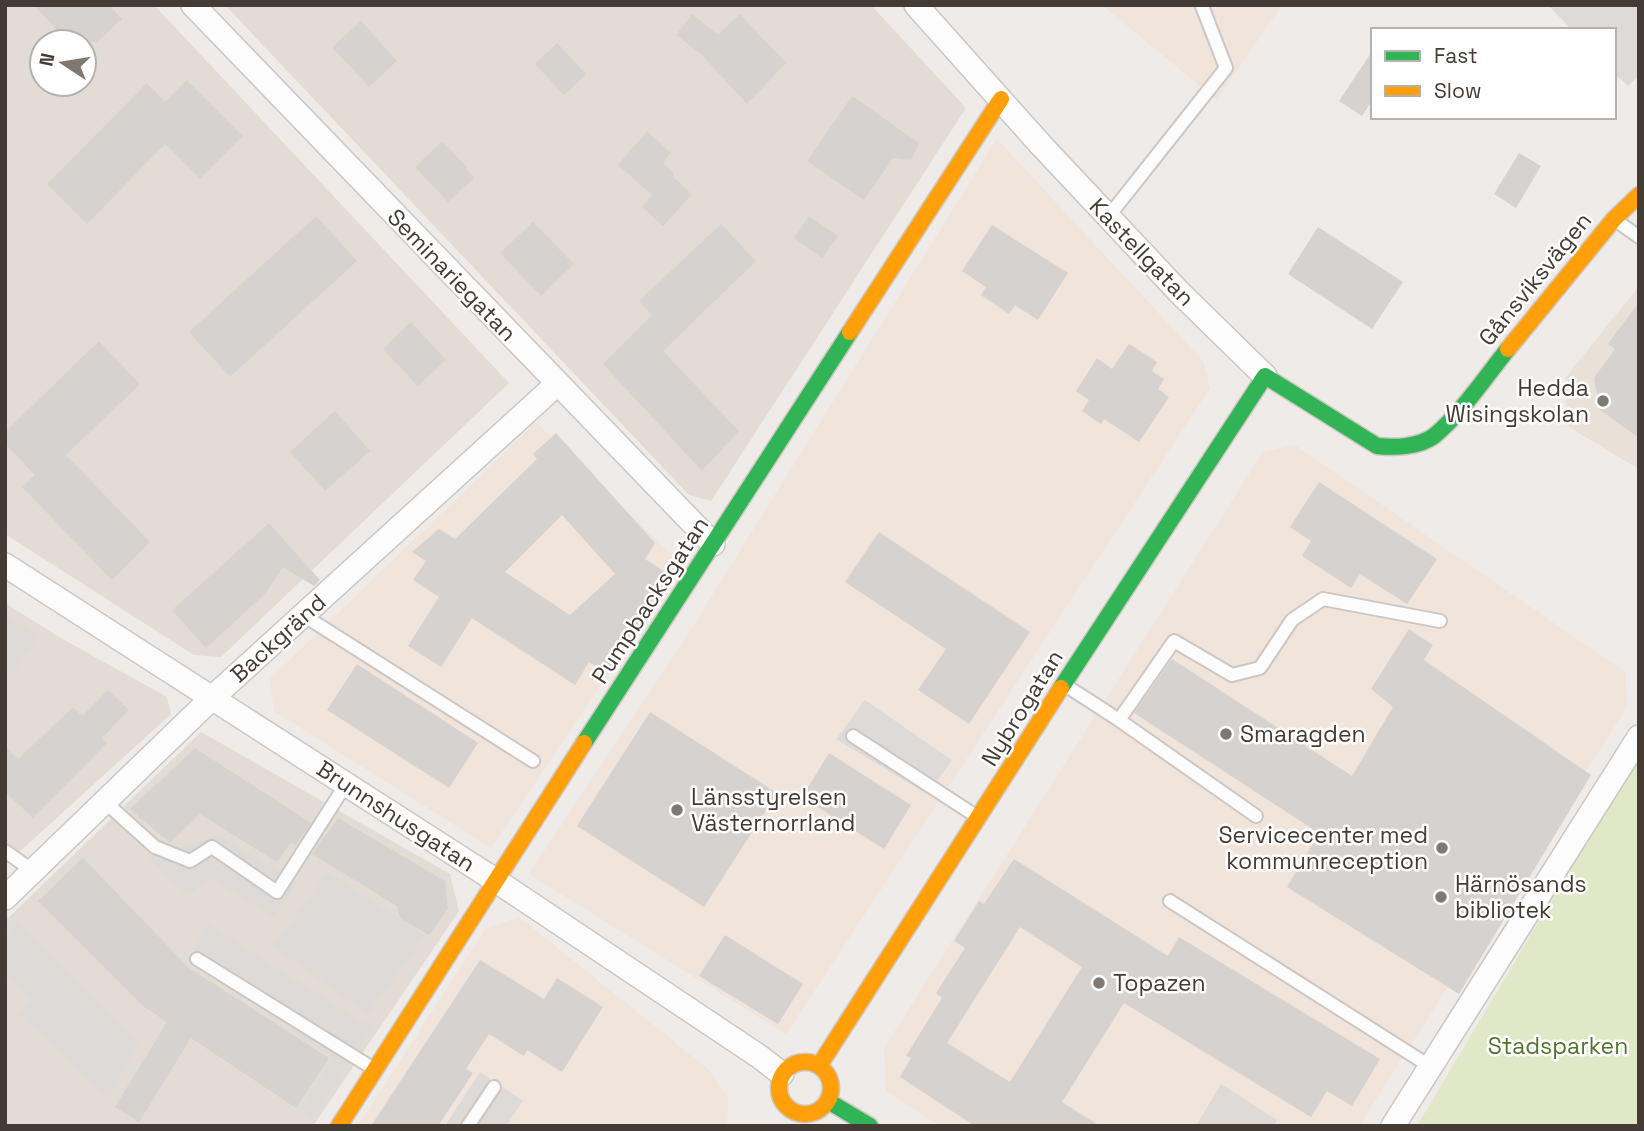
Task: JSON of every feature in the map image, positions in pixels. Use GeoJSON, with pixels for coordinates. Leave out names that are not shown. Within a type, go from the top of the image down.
{"type":"FeatureCollection","features":[{"type":"Feature","properties":{"kind":"main road","name":"Pumpbacksgatan"},"geometry":{"type":"LineString","coordinates":[[339,1126],[495,880],[1001,99]]}},
{"type":"Feature","properties":{"kind":"main road","name":"Gånsviksvägen"},"geometry":{"type":"LineString","coordinates":[[1405,446],[1433,437],[1462,406],[1614,219],[1639,195]]}},
{"type":"Feature","properties":{"kind":"main road","name":"Kastellgatan"},"geometry":{"type":"LineString","coordinates":[[1265,376],[1377,446],[1405,446]]}},
{"type":"Feature","properties":{"kind":"main road","name":"Nybrogatan"},"geometry":{"type":"LineString","coordinates":[[819,1066],[1153,544],[1265,376]]}},
{"type":"Feature","properties":{"kind":"main road"},"geometry":{"type":"LineString","coordinates":[[812,1062],[819,1066],[830,1078],[828,1101],[815,1112],[798,1114],[790,1110],[784,1104],[778,1089],[782,1074],[795,1063],[812,1062]]}},
{"type":"Feature","properties":{"kind":"main road"},"geometry":{"type":"LineString","coordinates":[[828,1101],[870,1126]]}},
{"type":"Feature","properties":{"kind":"main road"},"geometry":{"type":"LineString","coordinates":[[780,1126],[790,1110]]}},
{"type":"Feature","properties":{"kind":"street","name":"Seminariegatan"},"geometry":{"type":"LineString","coordinates":[[193,5],[713,544]]}},
{"type":"Feature","properties":{"kind":"street","name":"Kastellgatan"},"geometry":{"type":"LineString","coordinates":[[916,5],[1108,217],[1265,376]]}},
{"type":"Feature","properties":{"kind":"street","name":"Backgränd"},"geometry":{"type":"LineString","coordinates":[[5,898],[212,698],[557,384]]}},
{"type":"Feature","properties":{"kind":"street","name":"Brunnshusgatan"},"geometry":{"type":"LineString","coordinates":[[5,565],[495,880],[749,1049],[782,1074]]}},
{"type":"Feature","properties":{"kind":"street"},"geometry":{"type":"LineString","coordinates":[[1394,1126],[1639,737]]}},
{"type":"Feature","properties":{"kind":"lane"},"geometry":{"type":"LineString","coordinates":[[1108,217],[1226,68],[1202,6]]}},
{"type":"Feature","properties":{"kind":"lane"},"geometry":{"type":"LineString","coordinates":[[1614,219],[1639,237]]}},
{"type":"Feature","properties":{"kind":"lane"},"geometry":{"type":"LineString","coordinates":[[1119,720],[1174,641],[1232,676],[1260,668],[1292,620],[1323,598],[1440,621]]}},
{"type":"Feature","properties":{"kind":"lane"},"geometry":{"type":"LineString","coordinates":[[303,615],[533,761]]}},
{"type":"Feature","properties":{"kind":"lane"},"geometry":{"type":"LineString","coordinates":[[1064,684],[1256,816]]}},
{"type":"Feature","properties":{"kind":"lane"},"geometry":{"type":"LineString","coordinates":[[853,736],[979,818]]}},
{"type":"Feature","properties":{"kind":"lane"},"geometry":{"type":"LineString","coordinates":[[105,802],[155,848],[190,861],[212,847],[277,892],[346,784]]}},
{"type":"Feature","properties":{"kind":"lane"},"geometry":{"type":"LineString","coordinates":[[5,851],[33,871]]}},
{"type":"Feature","properties":{"kind":"lane"},"geometry":{"type":"LineString","coordinates":[[1170,901],[1431,1067]]}},
{"type":"Feature","properties":{"kind":"lane"},"geometry":{"type":"LineString","coordinates":[[197,959],[375,1069]]}},
{"type":"Feature","properties":{"kind":"lane"},"geometry":{"type":"LineString","coordinates":[[468,1126],[494,1087]]}},
{"type":"Feature","properties":{"kind":"shaded area"},"geometry":{"type":"Polygon","coordinates":[[[5,5],[154,5],[509,383],[221,657],[194,655],[5,534],[5,5]]]}},
{"type":"Feature","properties":{"kind":"shaded area"},"geometry":{"type":"Polygon","coordinates":[[[225,5],[871,5],[966,108],[711,501],[689,495],[225,5]]]}},
{"type":"Feature","properties":{"kind":"shaded area"},"geometry":{"type":"Polygon","coordinates":[[[1102,5],[1282,5],[1217,100],[1102,5]]]}},
{"type":"Feature","properties":{"kind":"shaded area"},"geometry":{"type":"Polygon","coordinates":[[[1548,5],[1639,5],[1639,75],[1628,86],[1616,75],[1616,28],[1570,28],[1548,5]]]}},
{"type":"Feature","properties":{"kind":"shaded area"},"geometry":{"type":"Polygon","coordinates":[[[997,139],[1203,361],[1210,388],[786,1034],[529,874],[683,642],[997,139]]]}},
{"type":"Feature","properties":{"kind":"shaded area","name":"Hedda Wisingskolan"},"geometry":{"type":"Polygon","coordinates":[[[1639,286],[1639,469],[1567,426],[1566,377],[1639,286]]]}},
{"type":"Feature","properties":{"kind":"shaded area"},"geometry":{"type":"Polygon","coordinates":[[[536,422],[682,565],[491,848],[274,711],[270,679],[536,422]]]}},
{"type":"Feature","properties":{"kind":"shaded area"},"geometry":{"type":"Polygon","coordinates":[[[1295,445],[1625,672],[1627,707],[1359,1126],[940,1126],[886,1091],[884,1048],[1263,452],[1295,445]]]}},
{"type":"Feature","properties":{"kind":"shaded area"},"geometry":{"type":"Polygon","coordinates":[[[5,603],[59,637],[167,697],[171,714],[5,865],[5,603]]]}},
{"type":"Feature","properties":{"kind":"shaded area"},"geometry":{"type":"Polygon","coordinates":[[[5,615],[38,636],[14,673],[5,669],[5,615]]]}},
{"type":"Feature","properties":{"kind":"shaded area"},"geometry":{"type":"Polygon","coordinates":[[[865,700],[952,760],[927,794],[836,739],[865,700]]]}},
{"type":"Feature","properties":{"kind":"shaded area"},"geometry":{"type":"Polygon","coordinates":[[[201,732],[450,874],[459,911],[313,1126],[5,1126],[5,921],[201,732]]]}},
{"type":"Feature","properties":{"kind":"shaded area"},"geometry":{"type":"Polygon","coordinates":[[[218,834],[297,882],[274,917],[209,878],[188,896],[149,858],[164,846],[183,847],[218,834]]]}},
{"type":"Feature","properties":{"kind":"shaded area"},"geometry":{"type":"Polygon","coordinates":[[[328,872],[425,935],[368,1014],[273,947],[328,872]]]}},
{"type":"Feature","properties":{"kind":"shaded area"},"geometry":{"type":"Polygon","coordinates":[[[519,917],[708,1069],[728,1097],[727,1126],[358,1126],[485,929],[519,917]]]}},
{"type":"Feature","properties":{"kind":"shaded area"},"geometry":{"type":"Polygon","coordinates":[[[18,922],[139,1043],[108,1099],[19,1015],[30,1000],[5,974],[5,936],[18,922]]]}},
{"type":"Feature","properties":{"kind":"shaded area"},"geometry":{"type":"Polygon","coordinates":[[[208,924],[372,1028],[312,1121],[300,1109],[333,1057],[187,959],[208,924]]]}},
{"type":"Feature","properties":{"kind":"shaded area"},"geometry":{"type":"Polygon","coordinates":[[[480,1072],[523,1101],[506,1126],[445,1126],[480,1072]]]}},
{"type":"Feature","properties":{"kind":"shaded area"},"geometry":{"type":"Polygon","coordinates":[[[1221,1084],[1277,1120],[1273,1126],[1196,1126],[1221,1084]]]}},
{"type":"Feature","properties":{"kind":"green space","name":"Stadsparken"},"geometry":{"type":"Polygon","coordinates":[[[1639,753],[1639,1126],[1417,1126],[1639,753]]]}},
{"type":"Feature","properties":{"kind":"building"},"geometry":{"type":"Polygon","coordinates":[[[34,5],[109,5],[122,19],[98,41],[98,28],[55,28],[34,5]]]}},
{"type":"Feature","properties":{"kind":"building"},"geometry":{"type":"Polygon","coordinates":[[[692,14],[718,35],[740,14],[786,63],[747,104],[701,54],[676,35],[692,14]]]}},
{"type":"Feature","properties":{"kind":"building"},"geometry":{"type":"Polygon","coordinates":[[[361,21],[397,61],[369,87],[332,47],[361,21]]]}},
{"type":"Feature","properties":{"kind":"building"},"geometry":{"type":"Polygon","coordinates":[[[557,43],[586,74],[564,95],[535,64],[557,43]]]}},
{"type":"Feature","properties":{"kind":"building"},"geometry":{"type":"Polygon","coordinates":[[[1371,53],[1371,102],[1362,116],[1339,101],[1371,53]]]}},
{"type":"Feature","properties":{"kind":"building"},"geometry":{"type":"Polygon","coordinates":[[[187,80],[243,136],[200,179],[165,144],[87,224],[47,184],[147,83],[165,102],[187,80]]]}},
{"type":"Feature","properties":{"kind":"building"},"geometry":{"type":"Polygon","coordinates":[[[852,96],[919,143],[911,160],[893,158],[864,200],[807,161],[852,96]]]}},
{"type":"Feature","properties":{"kind":"building"},"geometry":{"type":"Polygon","coordinates":[[[647,131],[671,153],[663,162],[674,174],[673,177],[692,194],[663,226],[642,207],[652,195],[618,165],[647,131]]]}},
{"type":"Feature","properties":{"kind":"building"},"geometry":{"type":"Polygon","coordinates":[[[442,141],[474,178],[448,202],[415,167],[442,141]]]}},
{"type":"Feature","properties":{"kind":"building"},"geometry":{"type":"Polygon","coordinates":[[[1519,153],[1541,166],[1516,208],[1494,194],[1519,153]]]}},
{"type":"Feature","properties":{"kind":"building"},"geometry":{"type":"Polygon","coordinates":[[[316,216],[357,261],[230,377],[189,332],[316,216]]]}},
{"type":"Feature","properties":{"kind":"building"},"geometry":{"type":"Polygon","coordinates":[[[809,216],[838,236],[822,258],[794,238],[809,216]]]}},
{"type":"Feature","properties":{"kind":"building"},"geometry":{"type":"Polygon","coordinates":[[[533,222],[574,264],[541,296],[500,253],[533,222]]]}},
{"type":"Feature","properties":{"kind":"building"},"geometry":{"type":"Polygon","coordinates":[[[721,224],[756,261],[663,351],[739,431],[702,471],[603,364],[652,315],[639,301],[721,224]]]}},
{"type":"Feature","properties":{"kind":"building"},"geometry":{"type":"Polygon","coordinates":[[[992,225],[1068,273],[1038,320],[1015,305],[1009,314],[981,295],[986,287],[962,271],[992,225]]]}},
{"type":"Feature","properties":{"kind":"building"},"geometry":{"type":"Polygon","coordinates":[[[1318,227],[1403,282],[1372,329],[1288,274],[1318,227]]]}},
{"type":"Feature","properties":{"kind":"building"},"geometry":{"type":"Polygon","coordinates":[[[1639,302],[1639,438],[1600,410],[1594,378],[1615,349],[1608,344],[1639,302]]]}},
{"type":"Feature","properties":{"kind":"building"},"geometry":{"type":"Polygon","coordinates":[[[411,322],[446,360],[418,386],[383,349],[411,322]]]}},
{"type":"Feature","properties":{"kind":"building"},"geometry":{"type":"Polygon","coordinates":[[[99,341],[140,384],[66,455],[150,542],[112,580],[22,487],[35,475],[5,444],[5,432],[99,341]]]}},
{"type":"Feature","properties":{"kind":"building"},"geometry":{"type":"Polygon","coordinates":[[[1129,344],[1157,362],[1152,371],[1164,379],[1158,389],[1169,397],[1139,442],[1104,419],[1101,424],[1082,411],[1089,400],[1076,391],[1097,358],[1112,369],[1129,344]]]}},
{"type":"Feature","properties":{"kind":"building"},"geometry":{"type":"Polygon","coordinates":[[[335,411],[370,451],[325,491],[290,452],[335,411]]]}},
{"type":"Feature","properties":{"kind":"building"},"geometry":{"type":"Polygon","coordinates":[[[556,433],[655,543],[645,559],[669,575],[606,673],[589,662],[575,685],[472,618],[441,667],[408,646],[439,597],[413,580],[426,561],[412,552],[439,529],[455,539],[537,459],[533,454],[556,433]],[[562,515],[505,572],[570,615],[615,574],[562,515]]]}},
{"type":"Feature","properties":{"kind":"building"},"geometry":{"type":"Polygon","coordinates":[[[1319,482],[1437,559],[1407,604],[1360,574],[1351,588],[1302,556],[1311,541],[1290,527],[1319,482]]]}},
{"type":"Feature","properties":{"kind":"building"},"geometry":{"type":"Polygon","coordinates":[[[269,523],[320,580],[314,586],[283,567],[264,595],[206,648],[172,610],[269,523]]]}},
{"type":"Feature","properties":{"kind":"building"},"geometry":{"type":"Polygon","coordinates":[[[879,532],[1030,632],[969,724],[918,690],[946,649],[845,582],[879,532]]]}},
{"type":"Feature","properties":{"kind":"building"},"geometry":{"type":"Polygon","coordinates":[[[1409,629],[1433,645],[1424,660],[1591,775],[1459,994],[1287,887],[1319,833],[1134,713],[1172,659],[1352,776],[1393,707],[1371,689],[1409,629]]]}},
{"type":"Feature","properties":{"kind":"building"},"geometry":{"type":"Polygon","coordinates":[[[357,664],[478,743],[449,788],[327,710],[357,664]]]}},
{"type":"Feature","properties":{"kind":"building"},"geometry":{"type":"Polygon","coordinates":[[[108,690],[129,710],[102,738],[107,743],[33,818],[5,792],[5,746],[18,759],[73,707],[82,716],[108,690]]]}},
{"type":"Feature","properties":{"kind":"building"},"geometry":{"type":"Polygon","coordinates":[[[650,712],[777,793],[704,907],[577,826],[650,712]]]}},
{"type":"Feature","properties":{"kind":"building"},"geometry":{"type":"Polygon","coordinates":[[[195,748],[311,823],[296,845],[291,842],[277,862],[200,814],[170,843],[130,809],[195,748]]]}},
{"type":"Feature","properties":{"kind":"building"},"geometry":{"type":"Polygon","coordinates":[[[829,753],[911,805],[884,849],[802,797],[829,753]]]}},
{"type":"Feature","properties":{"kind":"building"},"geometry":{"type":"Polygon","coordinates":[[[338,818],[445,881],[448,909],[429,935],[400,918],[397,906],[312,854],[338,818]]]}},
{"type":"Feature","properties":{"kind":"building"},"geometry":{"type":"Polygon","coordinates":[[[83,858],[189,968],[329,1058],[296,1108],[191,1038],[139,1122],[115,1107],[167,1022],[143,1006],[38,901],[83,858]]]}},
{"type":"Feature","properties":{"kind":"building"},"geometry":{"type":"Polygon","coordinates":[[[1014,859],[1168,956],[1179,937],[1380,1059],[1352,1106],[1327,1091],[1311,1117],[1124,1003],[1062,1102],[1100,1126],[975,1126],[900,1077],[911,1058],[906,1056],[942,998],[936,993],[965,948],[954,941],[979,901],[984,904],[1014,859]],[[1020,927],[947,1043],[1010,1082],[1082,967],[1020,927]]]}},
{"type":"Feature","properties":{"kind":"building"},"geometry":{"type":"Polygon","coordinates":[[[725,935],[803,984],[778,1024],[699,976],[725,935]]]}},
{"type":"Feature","properties":{"kind":"building"},"geometry":{"type":"Polygon","coordinates":[[[480,960],[544,999],[557,978],[603,1007],[562,1072],[527,1050],[524,1056],[489,1034],[466,1069],[473,1073],[438,1126],[371,1126],[480,960]]]}},
{"type":"Feature","properties":{"kind":"traffic: fast"},"geometry":{"type":"LineString","coordinates":[[584,743],[850,332]]}},
{"type":"Feature","properties":{"kind":"traffic: fast"},"geometry":{"type":"LineString","coordinates":[[1061,688],[1265,376],[1377,446],[1407,446],[1428,440],[1444,427],[1508,349]]}},
{"type":"Feature","properties":{"kind":"traffic: fast"},"geometry":{"type":"LineString","coordinates":[[828,1101],[870,1126]]}},
{"type":"Feature","properties":{"kind":"traffic: slow"},"geometry":{"type":"LineString","coordinates":[[850,332],[1001,99]]}},
{"type":"Feature","properties":{"kind":"traffic: slow"},"geometry":{"type":"LineString","coordinates":[[1508,349],[1614,219],[1639,195]]}},
{"type":"Feature","properties":{"kind":"traffic: slow"},"geometry":{"type":"LineString","coordinates":[[819,1066],[1061,688]]}},
{"type":"Feature","properties":{"kind":"traffic: slow"},"geometry":{"type":"LineString","coordinates":[[339,1126],[584,743]]}},
{"type":"Feature","properties":{"kind":"traffic: slow"},"geometry":{"type":"LineString","coordinates":[[805,1062],[824,1069],[831,1088],[824,1107],[805,1114],[786,1107],[779,1088],[786,1069],[805,1062]]}},
{"type":"Feature","properties":{"kind":"place","name":"Hedda Wisingskolan"},"geometry":{"type":"Point","coordinates":[1603,401]}},
{"type":"Feature","properties":{"kind":"place","name":"Smaragden"},"geometry":{"type":"Point","coordinates":[1226,734]}},
{"type":"Feature","properties":{"kind":"place","name":"Länsstyrelsen Västernorrland"},"geometry":{"type":"Point","coordinates":[677,810]}},
{"type":"Feature","properties":{"kind":"place","name":"Servicecenter med kommunreception"},"geometry":{"type":"Point","coordinates":[1442,848]}},
{"type":"Feature","properties":{"kind":"place","name":"Härnösands bibliotek"},"geometry":{"type":"Point","coordinates":[1441,897]}},
{"type":"Feature","properties":{"kind":"place","name":"Topazen"},"geometry":{"type":"Point","coordinates":[1099,983]}}]}
